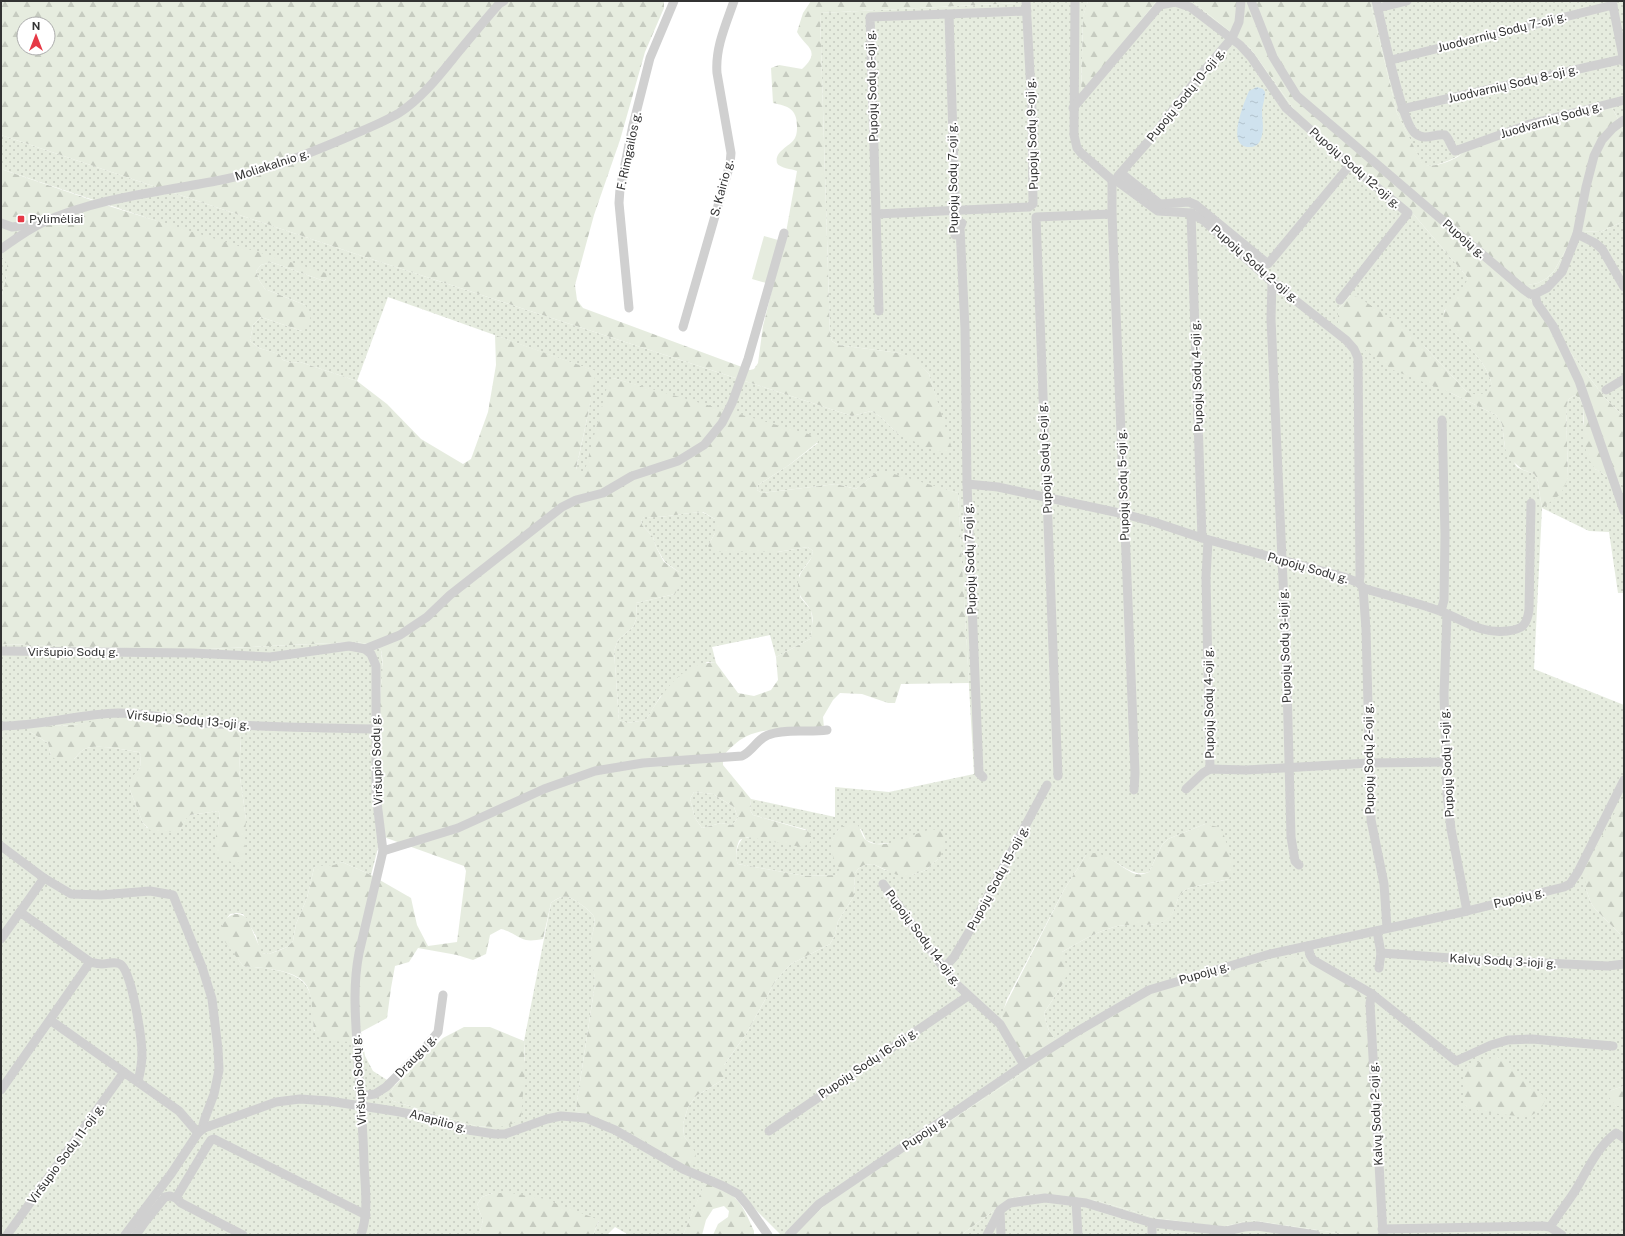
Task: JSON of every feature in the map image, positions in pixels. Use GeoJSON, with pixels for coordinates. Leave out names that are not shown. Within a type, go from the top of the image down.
{"type":"FeatureCollection","features":[{"type":"Feature","properties":{"kind":"street","name":"F. Rimgailos g."},"geometry":{"type":"LineString","coordinates":[[629,308],[619,203],[620,189],[633,125],[650,58],[674,1]]}},
{"type":"Feature","properties":{"kind":"street","name":"S. Kairio g."},"geometry":{"type":"LineString","coordinates":[[683,327],[730,164],[730,153],[716,73],[716,62],[718,50],[734,1]]}},
{"type":"Feature","properties":{"kind":"street","name":"Pupojų Sodų 9-oji g."},"geometry":{"type":"LineString","coordinates":[[876,214],[1029,207],[1033,204],[1032,110],[1026,1]]}},
{"type":"Feature","properties":{"kind":"street"},"geometry":{"type":"LineString","coordinates":[[1075,1],[1073,108],[1074,135],[1077,148],[1112,180],[1117,181],[1158,211],[1191,213]]}},
{"type":"Feature","properties":{"kind":"street","name":"Pupojų Sodų 10-oji g."},"geometry":{"type":"LineString","coordinates":[[1112,180],[1121,173],[1153,136],[1197,78],[1232,38],[1237,29],[1241,1]]}},
{"type":"Feature","properties":{"kind":"street","name":"Pupojų g."},"geometry":{"type":"LineString","coordinates":[[1251,1],[1273,57],[1297,96],[1523,289],[1530,294],[1535,294]]}},
{"type":"Feature","properties":{"kind":"street"},"geometry":{"type":"LineString","coordinates":[[1377,4],[1407,1]]}},
{"type":"Feature","properties":{"kind":"street","name":"Pupojų Sodų 12-oji g."},"geometry":{"type":"LineString","coordinates":[[1073,108],[1160,5],[1175,2],[1190,7],[1232,38],[1251,57],[1286,108],[1350,165],[1408,213],[1340,300]]}},
{"type":"Feature","properties":{"kind":"street","name":"Moliakalnio g."},"geometry":{"type":"LineString","coordinates":[[1,249],[42,223],[70,212],[113,200],[222,180],[255,172],[323,148],[383,121],[415,102],[431,86],[501,3]]}},
{"type":"Feature","properties":{"kind":"street"},"geometry":{"type":"LineString","coordinates":[[1612,3],[1624,60]]}},
{"type":"Feature","properties":{"kind":"street","name":"Juodvarnių Sodų 7-oji g."},"geometry":{"type":"LineString","coordinates":[[1391,60],[1612,3]]}},
{"type":"Feature","properties":{"kind":"street","name":"Juodvarnių Sodų g."},"geometry":{"type":"LineString","coordinates":[[1377,4],[1402,109],[1410,128],[1415,134],[1423,138],[1445,135],[1455,151],[1530,124],[1624,100]]}},
{"type":"Feature","properties":{"kind":"street","name":"Pupojų Sodų 8-oji g."},"geometry":{"type":"LineString","coordinates":[[879,311],[870,17],[1027,11]]}},
{"type":"Feature","properties":{"kind":"street","name":"Pupojų Sodų 7-oji g."},"geometry":{"type":"LineString","coordinates":[[949,15],[959,333],[965,338]]}},
{"type":"Feature","properties":{"kind":"street","name":"Juodvarnių Sodų 8-oji g."},"geometry":{"type":"LineString","coordinates":[[1402,109],[1624,60]]}},
{"type":"Feature","properties":{"kind":"street"},"geometry":{"type":"LineString","coordinates":[[1624,120],[1613,128],[1602,140],[1594,156],[1586,187],[1577,234],[1562,272],[1548,288],[1535,294],[1537,303],[1553,326],[1579,381],[1624,511]]}},
{"type":"Feature","properties":{"kind":"street"},"geometry":{"type":"LineString","coordinates":[[1121,173],[1157,203],[1164,204],[1189,202],[1196,204],[1268,264],[1350,165]]}},
{"type":"Feature","properties":{"kind":"street","name":"Pupojų Sodų 5-oji g."},"geometry":{"type":"LineString","coordinates":[[1112,180],[1112,214],[1135,772],[1134,790]]}},
{"type":"Feature","properties":{"kind":"street","name":"Pupojų Sodų 2-oji g."},"geometry":{"type":"LineString","coordinates":[[1191,213],[1212,227],[1272,282],[1346,340],[1354,349],[1358,358],[1360,576],[1371,820],[1384,884],[1387,928]]}},
{"type":"Feature","properties":{"kind":"street","name":"Pupojų Sodų 4-oji g."},"geometry":{"type":"LineString","coordinates":[[1191,213],[1205,539],[1210,769]]}},
{"type":"Feature","properties":{"kind":"street","name":"Pupojų Sodų 6-oji g."},"geometry":{"type":"LineString","coordinates":[[1058,776],[1036,217],[1112,214]]}},
{"type":"Feature","properties":{"kind":"street"},"geometry":{"type":"LineString","coordinates":[[1,223],[12,227],[42,223]]}},
{"type":"Feature","properties":{"kind":"street","name":"Pupojų Sodų 7-oji g."},"geometry":{"type":"LineString","coordinates":[[962,223],[960,228],[965,338],[966,484],[979,772],[983,777]]}},
{"type":"Feature","properties":{"kind":"street"},"geometry":{"type":"LineString","coordinates":[[12,227],[12,241]]}},
{"type":"Feature","properties":{"kind":"street"},"geometry":{"type":"LineString","coordinates":[[365,649],[400,635],[426,617],[450,595],[562,507],[576,500],[603,493],[632,476],[678,461],[704,445],[722,423],[732,403],[748,359],[784,233]]}},
{"type":"Feature","properties":{"kind":"street"},"geometry":{"type":"LineString","coordinates":[[1577,234],[1595,243],[1602,249],[1624,287]]}},
{"type":"Feature","properties":{"kind":"street","name":"Pupojų Sodų 3-ioji g."},"geometry":{"type":"LineString","coordinates":[[1272,282],[1271,319],[1288,710],[1288,767],[1291,837],[1295,861],[1299,865]]}},
{"type":"Feature","properties":{"kind":"street"},"geometry":{"type":"LineString","coordinates":[[1606,390],[1624,379]]}},
{"type":"Feature","properties":{"kind":"street","name":"Pupojų Sodų 1-oji g."},"geometry":{"type":"LineString","coordinates":[[1442,420],[1445,534],[1445,762],[1451,829],[1467,911]]}},
{"type":"Feature","properties":{"kind":"street","name":"Pupojų Sodų g."},"geometry":{"type":"LineString","coordinates":[[966,484],[998,487],[1124,514],[1154,522],[1205,539],[1325,572],[1361,586],[1444,613],[1481,630],[1491,632],[1511,630],[1525,624],[1529,610],[1531,503]]}},
{"type":"Feature","properties":{"kind":"street","name":"Viršupio Sodų g."},"geometry":{"type":"LineString","coordinates":[[1,651],[193,653],[270,657],[349,646],[365,649],[371,654],[376,666],[376,794],[383,851],[356,969],[354,998],[361,1100],[366,1215],[361,1235]]}},
{"type":"Feature","properties":{"kind":"street","name":"Viršupio Sodų 13-oji g."},"geometry":{"type":"LineString","coordinates":[[1,726],[36,724],[118,713],[241,726],[375,729]]}},
{"type":"Feature","properties":{"kind":"street"},"geometry":{"type":"LineString","coordinates":[[383,851],[458,828],[544,789],[595,771],[643,763],[742,756],[749,753],[760,740],[767,735],[777,732],[827,730]]}},
{"type":"Feature","properties":{"kind":"street"},"geometry":{"type":"LineString","coordinates":[[1186,789],[1203,773],[1210,769],[1246,770],[1369,763],[1445,762]]}},
{"type":"Feature","properties":{"kind":"street","name":"Pupojų g."},"geometry":{"type":"LineString","coordinates":[[789,1235],[820,1204],[1024,1065],[1078,1031],[1149,990],[1270,954],[1467,911],[1564,887],[1570,884],[1578,872],[1624,780]]}},
{"type":"Feature","properties":{"kind":"street","name":"Pupojų Sodų 15-oji g."},"geometry":{"type":"LineString","coordinates":[[944,968],[954,956],[970,930],[1047,785]]}},
{"type":"Feature","properties":{"kind":"street"},"geometry":{"type":"LineString","coordinates":[[1,846],[44,878],[71,894],[101,895],[150,891],[173,895],[202,967],[212,999],[218,1049],[219,1070],[214,1094],[201,1131],[125,1235]]}},
{"type":"Feature","properties":{"kind":"street"},"geometry":{"type":"LineString","coordinates":[[1,939],[44,878]]}},
{"type":"Feature","properties":{"kind":"street","name":"Pupojų Sodų 14-oji g."},"geometry":{"type":"LineString","coordinates":[[883,884],[953,981],[1000,1024],[1024,1065]]}},
{"type":"Feature","properties":{"kind":"street"},"geometry":{"type":"LineString","coordinates":[[20,912],[90,962],[99,964],[120,964],[122,966],[130,983],[136,1008],[141,1041],[141,1066],[138,1082]]}},
{"type":"Feature","properties":{"kind":"street"},"geometry":{"type":"LineString","coordinates":[[1377,931],[1381,953],[1379,968]]}},
{"type":"Feature","properties":{"kind":"street"},"geometry":{"type":"LineString","coordinates":[[1308,946],[1313,960],[1372,994],[1456,1061],[1491,1045],[1508,1040],[1532,1039],[1613,1046]]}},
{"type":"Feature","properties":{"kind":"street","name":"Kalvų Sodų 3-ioji g."},"geometry":{"type":"LineString","coordinates":[[1381,953],[1479,960],[1585,965],[1608,966],[1624,964]]}},
{"type":"Feature","properties":{"kind":"street"},"geometry":{"type":"LineString","coordinates":[[1,1090],[90,962]]}},
{"type":"Feature","properties":{"kind":"street","name":"Kalvų Sodų 2-oji g."},"geometry":{"type":"LineString","coordinates":[[1372,994],[1370,1003],[1383,1232]]}},
{"type":"Feature","properties":{"kind":"street","name":"Draugų g."},"geometry":{"type":"LineString","coordinates":[[361,1100],[386,1087],[424,1049],[438,1032],[443,995]]}},
{"type":"Feature","properties":{"kind":"street","name":"Pupojų Sodų 16-oji g."},"geometry":{"type":"LineString","coordinates":[[769,1131],[968,996]]}},
{"type":"Feature","properties":{"kind":"street"},"geometry":{"type":"LineString","coordinates":[[50,1020],[184,1115],[201,1131]]}},
{"type":"Feature","properties":{"kind":"street","name":"Viršupio Sodų 11-oji g."},"geometry":{"type":"LineString","coordinates":[[7,1235],[124,1072]]}},
{"type":"Feature","properties":{"kind":"street","name":"Anapilio g."},"geometry":{"type":"LineString","coordinates":[[201,1131],[284,1100],[311,1099],[361,1100],[468,1130],[495,1134],[506,1134],[547,1119],[561,1116],[586,1118],[615,1130],[683,1169],[738,1194],[768,1235]]}},
{"type":"Feature","properties":{"kind":"street"},"geometry":{"type":"LineString","coordinates":[[1550,1227],[1574,1192],[1599,1150],[1609,1138],[1616,1133],[1624,1138]]}},
{"type":"Feature","properties":{"kind":"street"},"geometry":{"type":"LineString","coordinates":[[176,1198],[207,1146],[211,1140],[214,1139],[366,1215]]}},
{"type":"Feature","properties":{"kind":"street"},"geometry":{"type":"LineString","coordinates":[[171,1174],[185,1184]]}},
{"type":"Feature","properties":{"kind":"street"},"geometry":{"type":"LineString","coordinates":[[136,1235],[165,1197],[170,1196],[242,1235]]}},
{"type":"Feature","properties":{"kind":"street"},"geometry":{"type":"LineString","coordinates":[[987,1235],[1000,1210],[1010,1203],[1045,1198],[1095,1205],[1152,1223],[1227,1233],[1251,1226],[1316,1235]]}},
{"type":"Feature","properties":{"kind":"street"},"geometry":{"type":"LineString","coordinates":[[1076,1202],[1078,1235]]}},
{"type":"Feature","properties":{"kind":"street"},"geometry":{"type":"LineString","coordinates":[[1000,1210],[1001,1235]]}},
{"type":"Feature","properties":{"kind":"street"},"geometry":{"type":"LineString","coordinates":[[1152,1223],[1152,1235]]}},
{"type":"Feature","properties":{"kind":"street"},"geometry":{"type":"LineString","coordinates":[[1383,1232],[1518,1230],[1550,1227],[1562,1235]]}},
{"type":"Feature","properties":{"kind":"green space"},"geometry":{"type":"Polygon","coordinates":[[[1,1],[664,1],[664,8],[645,52],[620,140],[594,215],[575,285],[577,300],[583,308],[750,370],[754,369],[758,363],[763,326],[785,238],[797,171],[778,165],[777,163],[780,152],[793,141],[797,134],[797,120],[791,109],[783,105],[773,103],[771,68],[779,65],[802,69],[808,63],[812,53],[797,32],[803,13],[811,1],[1019,1],[1019,3],[820,13],[830,335],[832,341],[838,345],[899,353],[913,358],[929,374],[953,452],[935,451],[898,434],[881,417],[871,411],[852,416],[356,254],[1,135],[1,1]]]}},
{"type":"Feature","properties":{"kind":"green space"},"geometry":{"type":"Polygon","coordinates":[[[1019,1],[1088,1],[1083,17],[1081,94],[1155,3],[1160,1],[1192,1],[1250,48],[1296,112],[1415,216],[1468,278],[1466,285],[1444,311],[1444,321],[1482,362],[1490,378],[1490,388],[1481,395],[1467,392],[1425,347],[1350,296],[1338,309],[1451,393],[1496,415],[1502,424],[1505,448],[1517,467],[1534,474],[1537,478],[1542,508],[1534,669],[1624,705],[1624,796],[1586,889],[1595,909],[1620,934],[1624,932],[1624,1086],[1609,1091],[1616,1106],[1624,1106],[1624,1235],[1376,1235],[1377,1234],[1153,992],[1066,1045],[1056,1039],[1048,1028],[1044,1013],[1064,982],[1062,952],[1080,941],[1107,929],[1125,925],[1148,925],[1166,920],[1173,912],[1178,898],[1185,890],[1229,879],[1205,824],[1168,839],[1162,845],[1149,872],[1134,872],[1104,856],[1095,854],[1086,855],[1064,890],[1007,999],[1001,1018],[1030,1068],[846,1190],[824,1206],[793,1235],[781,1235],[752,1206],[706,1181],[683,1235],[629,1235],[615,1227],[607,1235],[593,1235],[599,1221],[493,1193],[482,1197],[477,1205],[483,1220],[479,1235],[1,1235],[1,644],[187,650],[353,642],[371,645],[381,650],[383,671],[380,690],[381,836],[371,875],[342,862],[334,866],[317,866],[314,868],[307,898],[296,924],[293,941],[287,947],[269,954],[262,953],[260,951],[256,936],[243,914],[230,914],[223,924],[221,935],[243,966],[280,971],[298,978],[305,984],[312,1000],[314,1031],[361,1032],[365,1056],[373,1071],[395,1085],[389,1095],[393,1101],[476,1126],[490,1127],[525,1060],[524,1041],[551,903],[559,898],[568,897],[587,909],[594,917],[591,945],[595,984],[576,1112],[589,1114],[690,1145],[684,1136],[683,1124],[688,1107],[696,1096],[724,1079],[724,1065],[746,1034],[776,980],[791,964],[830,944],[835,935],[838,921],[854,896],[855,873],[858,869],[864,865],[873,864],[885,870],[912,875],[926,870],[940,857],[888,843],[876,844],[866,840],[861,829],[839,829],[835,835],[832,845],[840,870],[836,875],[805,876],[738,864],[736,858],[737,851],[743,838],[808,830],[753,815],[750,810],[751,799],[835,817],[835,787],[889,792],[974,774],[958,493],[877,472],[856,489],[836,484],[762,493],[757,490],[758,485],[789,465],[818,443],[709,407],[613,378],[585,475],[576,470],[588,414],[595,371],[388,297],[357,381],[300,362],[292,363],[283,360],[278,354],[259,348],[250,341],[253,325],[261,317],[302,331],[305,305],[265,289],[259,280],[256,271],[261,265],[271,262],[324,281],[327,278],[1,169],[1,135],[356,254],[852,416],[871,411],[881,417],[898,434],[952,452],[929,374],[913,359],[899,353],[838,345],[832,341],[830,335],[820,13],[1019,3],[1019,1]],[[132,718],[72,725],[36,727],[30,732],[48,743],[51,756],[74,759],[81,751],[92,747],[139,752],[141,755],[140,768],[132,778],[130,790],[143,823],[147,828],[180,830],[186,818],[190,815],[218,811],[220,814],[218,826],[246,819],[239,770],[241,738],[236,730],[132,718]]]}},
{"type":"Feature","properties":{"kind":"green space"},"geometry":{"type":"Polygon","coordinates":[[[1088,1],[1160,1],[1155,3],[1081,95],[1083,16],[1088,1]]]}},
{"type":"Feature","properties":{"kind":"green space"},"geometry":{"type":"Polygon","coordinates":[[[1192,1],[1370,1],[1397,113],[1422,163],[1426,165],[1430,166],[1440,164],[1451,160],[1459,156],[1470,144],[1611,106],[1624,130],[1624,221],[1600,232],[1583,231],[1573,237],[1554,271],[1547,278],[1538,283],[1528,285],[1526,289],[1527,295],[1605,398],[1624,417],[1624,486],[1595,469],[1588,458],[1583,439],[1584,408],[1580,399],[1575,395],[1569,399],[1566,407],[1568,478],[1561,494],[1542,508],[1537,478],[1534,474],[1523,470],[1510,459],[1505,448],[1502,424],[1496,415],[1451,393],[1393,370],[1343,334],[1338,326],[1338,309],[1350,296],[1358,297],[1404,327],[1467,392],[1471,394],[1481,394],[1488,391],[1490,387],[1490,378],[1482,362],[1444,322],[1445,310],[1462,289],[1468,278],[1415,216],[1296,112],[1250,48],[1192,1]]]}},
{"type":"Feature","properties":{"kind":"green space"},"geometry":{"type":"Polygon","coordinates":[[[1370,1],[1624,1],[1624,130],[1611,106],[1461,154],[1453,159],[1436,165],[1430,166],[1422,164],[1397,113],[1370,1]]]}},
{"type":"Feature","properties":{"kind":"green space"},"geometry":{"type":"Polygon","coordinates":[[[1,169],[112,207],[326,273],[327,278],[324,281],[271,262],[261,265],[256,271],[259,280],[265,289],[305,305],[311,313],[309,327],[302,331],[261,317],[253,325],[250,341],[259,348],[279,354],[283,360],[292,363],[300,362],[357,381],[387,404],[421,439],[463,464],[471,459],[488,412],[496,365],[495,335],[596,371],[576,469],[584,474],[608,383],[613,378],[819,437],[818,442],[789,465],[758,485],[757,490],[762,493],[836,484],[856,489],[877,472],[884,471],[958,493],[969,683],[901,684],[895,703],[888,703],[862,694],[840,693],[833,700],[823,717],[824,728],[775,729],[755,733],[740,740],[723,756],[723,765],[751,799],[750,810],[753,815],[808,831],[812,838],[808,844],[801,847],[748,837],[743,838],[739,841],[737,846],[736,856],[738,864],[805,876],[836,875],[839,870],[833,856],[833,838],[840,829],[851,824],[857,824],[866,840],[872,843],[880,844],[897,841],[929,830],[938,830],[944,832],[944,847],[940,857],[926,870],[912,875],[897,875],[873,864],[864,865],[858,869],[855,873],[854,896],[838,921],[835,935],[830,944],[791,964],[776,980],[746,1034],[724,1065],[724,1079],[696,1096],[688,1107],[683,1124],[684,1136],[696,1153],[695,1160],[690,1168],[620,1127],[590,1115],[576,1112],[595,984],[591,958],[591,941],[594,917],[590,912],[571,898],[561,897],[551,903],[543,939],[526,940],[501,929],[490,935],[486,954],[473,960],[457,955],[418,948],[409,962],[395,966],[387,1018],[361,1032],[351,1042],[330,1041],[318,1037],[315,1033],[312,1004],[308,988],[304,982],[292,974],[275,970],[243,966],[220,935],[225,920],[237,914],[247,918],[262,953],[269,954],[287,947],[293,941],[296,924],[307,898],[314,868],[317,866],[334,865],[342,862],[371,875],[411,898],[417,925],[428,946],[457,942],[466,871],[464,866],[381,836],[379,735],[380,694],[383,664],[381,650],[374,646],[353,642],[187,650],[1,644],[1,299],[7,275],[7,263],[1,256],[1,169]],[[703,512],[659,517],[644,517],[641,520],[642,525],[653,537],[656,547],[664,562],[679,572],[681,583],[675,594],[636,603],[637,617],[633,627],[618,640],[614,651],[619,720],[627,723],[646,720],[658,700],[674,681],[693,667],[704,663],[716,663],[738,693],[754,696],[771,690],[778,680],[776,657],[810,639],[813,624],[812,613],[800,594],[798,581],[802,572],[810,561],[813,551],[808,547],[777,552],[713,552],[708,546],[715,533],[715,519],[703,512]],[[694,792],[690,799],[695,818],[702,828],[721,823],[732,825],[738,818],[734,807],[713,794],[694,792]]]}},
{"type":"Feature","properties":{"kind":"green space"},"geometry":{"type":"Polygon","coordinates":[[[1624,221],[1624,417],[1605,398],[1527,295],[1526,289],[1527,285],[1538,283],[1547,278],[1554,271],[1573,237],[1583,231],[1600,232],[1624,221]]]}},
{"type":"Feature","properties":{"kind":"green space"},"geometry":{"type":"Polygon","coordinates":[[[764,236],[778,240],[766,283],[752,279],[764,236]]]}},
{"type":"Feature","properties":{"kind":"green space"},"geometry":{"type":"Polygon","coordinates":[[[1,256],[7,263],[7,275],[1,299],[1,256]]]}},
{"type":"Feature","properties":{"kind":"green space"},"geometry":{"type":"Polygon","coordinates":[[[1575,395],[1580,399],[1584,408],[1583,422],[1595,469],[1624,486],[1624,593],[1618,593],[1609,532],[1589,531],[1542,508],[1568,478],[1566,407],[1569,399],[1575,395]]]}},
{"type":"Feature","properties":{"kind":"green space"},"geometry":{"type":"Polygon","coordinates":[[[702,512],[715,519],[715,533],[708,546],[777,552],[808,547],[813,551],[812,557],[799,575],[800,597],[811,610],[813,626],[810,639],[776,657],[770,635],[712,647],[716,663],[707,662],[660,697],[646,720],[627,723],[619,720],[614,651],[618,640],[633,627],[637,617],[636,603],[675,594],[679,572],[665,562],[656,547],[653,537],[642,525],[641,519],[644,517],[659,517],[702,512]]]}},
{"type":"Feature","properties":{"kind":"green space"},"geometry":{"type":"Polygon","coordinates":[[[117,718],[132,718],[236,730],[239,733],[241,738],[239,770],[246,819],[244,860],[234,863],[216,854],[215,842],[220,814],[218,811],[190,815],[180,830],[174,832],[152,832],[143,823],[130,790],[132,777],[140,768],[141,755],[139,752],[92,747],[83,750],[74,759],[58,761],[51,756],[48,743],[30,732],[31,729],[35,727],[72,725],[117,718]]]}},
{"type":"Feature","properties":{"kind":"green space"},"geometry":{"type":"Polygon","coordinates":[[[694,792],[713,794],[734,807],[738,818],[732,825],[721,823],[702,828],[695,818],[690,799],[694,792]]]}},
{"type":"Feature","properties":{"kind":"green space"},"geometry":{"type":"Polygon","coordinates":[[[1624,796],[1624,932],[1620,934],[1591,903],[1586,889],[1584,870],[1624,796]]]}},
{"type":"Feature","properties":{"kind":"green space"},"geometry":{"type":"Polygon","coordinates":[[[1205,824],[1218,827],[1223,832],[1233,865],[1233,870],[1229,879],[1185,890],[1178,898],[1171,916],[1160,923],[1148,925],[1125,925],[1107,929],[1080,941],[1062,952],[1068,971],[1064,982],[1044,1013],[1048,1028],[1056,1039],[1066,1044],[1153,992],[1276,959],[1294,957],[1304,960],[1361,990],[1364,994],[1381,1228],[1377,1235],[1351,1235],[1250,1220],[1222,1227],[1156,1218],[1098,1201],[1034,1194],[1011,1198],[961,1235],[793,1235],[824,1206],[846,1190],[1030,1068],[1001,1018],[1003,1010],[1064,890],[1086,855],[1092,853],[1099,854],[1112,860],[1130,872],[1144,874],[1149,872],[1162,845],[1168,839],[1205,824]]]}},
{"type":"Feature","properties":{"kind":"green space"},"geometry":{"type":"Polygon","coordinates":[[[464,1027],[490,1027],[524,1041],[525,1071],[521,1116],[513,1124],[501,1127],[476,1126],[393,1101],[389,1095],[395,1085],[443,1038],[464,1027]]]}},
{"type":"Feature","properties":{"kind":"green space"},"geometry":{"type":"Polygon","coordinates":[[[1498,1057],[1546,1098],[1537,1112],[1527,1117],[1482,1112],[1463,1106],[1465,1069],[1467,1066],[1498,1057]]]}},
{"type":"Feature","properties":{"kind":"green space"},"geometry":{"type":"Polygon","coordinates":[[[1624,1086],[1624,1106],[1616,1106],[1608,1096],[1609,1091],[1624,1086]]]}},
{"type":"Feature","properties":{"kind":"green space"},"geometry":{"type":"Polygon","coordinates":[[[706,1180],[725,1190],[737,1200],[749,1220],[754,1231],[754,1235],[713,1235],[718,1224],[728,1217],[729,1211],[724,1206],[713,1209],[706,1220],[702,1235],[683,1235],[706,1180]]]}},
{"type":"Feature","properties":{"kind":"green space"},"geometry":{"type":"Polygon","coordinates":[[[493,1193],[511,1193],[545,1199],[599,1220],[593,1235],[479,1235],[483,1220],[477,1205],[482,1197],[493,1193]]]}},
{"type":"Feature","properties":{"kind":"green space"},"geometry":{"type":"Polygon","coordinates":[[[1034,1194],[1098,1201],[1156,1218],[1222,1227],[1250,1220],[1351,1235],[961,1235],[1011,1198],[1034,1194]]]}},
{"type":"Feature","properties":{"kind":"water"},"geometry":{"type":"Polygon","coordinates":[[[1257,87],[1263,89],[1265,92],[1262,110],[1263,126],[1260,141],[1258,144],[1250,147],[1243,145],[1239,140],[1237,133],[1238,124],[1249,91],[1257,87]]]}},
{"type":"Feature","properties":{"kind":"place","name":"Pylimėliai"},"geometry":{"type":"Point","coordinates":[21,219]}}]}
